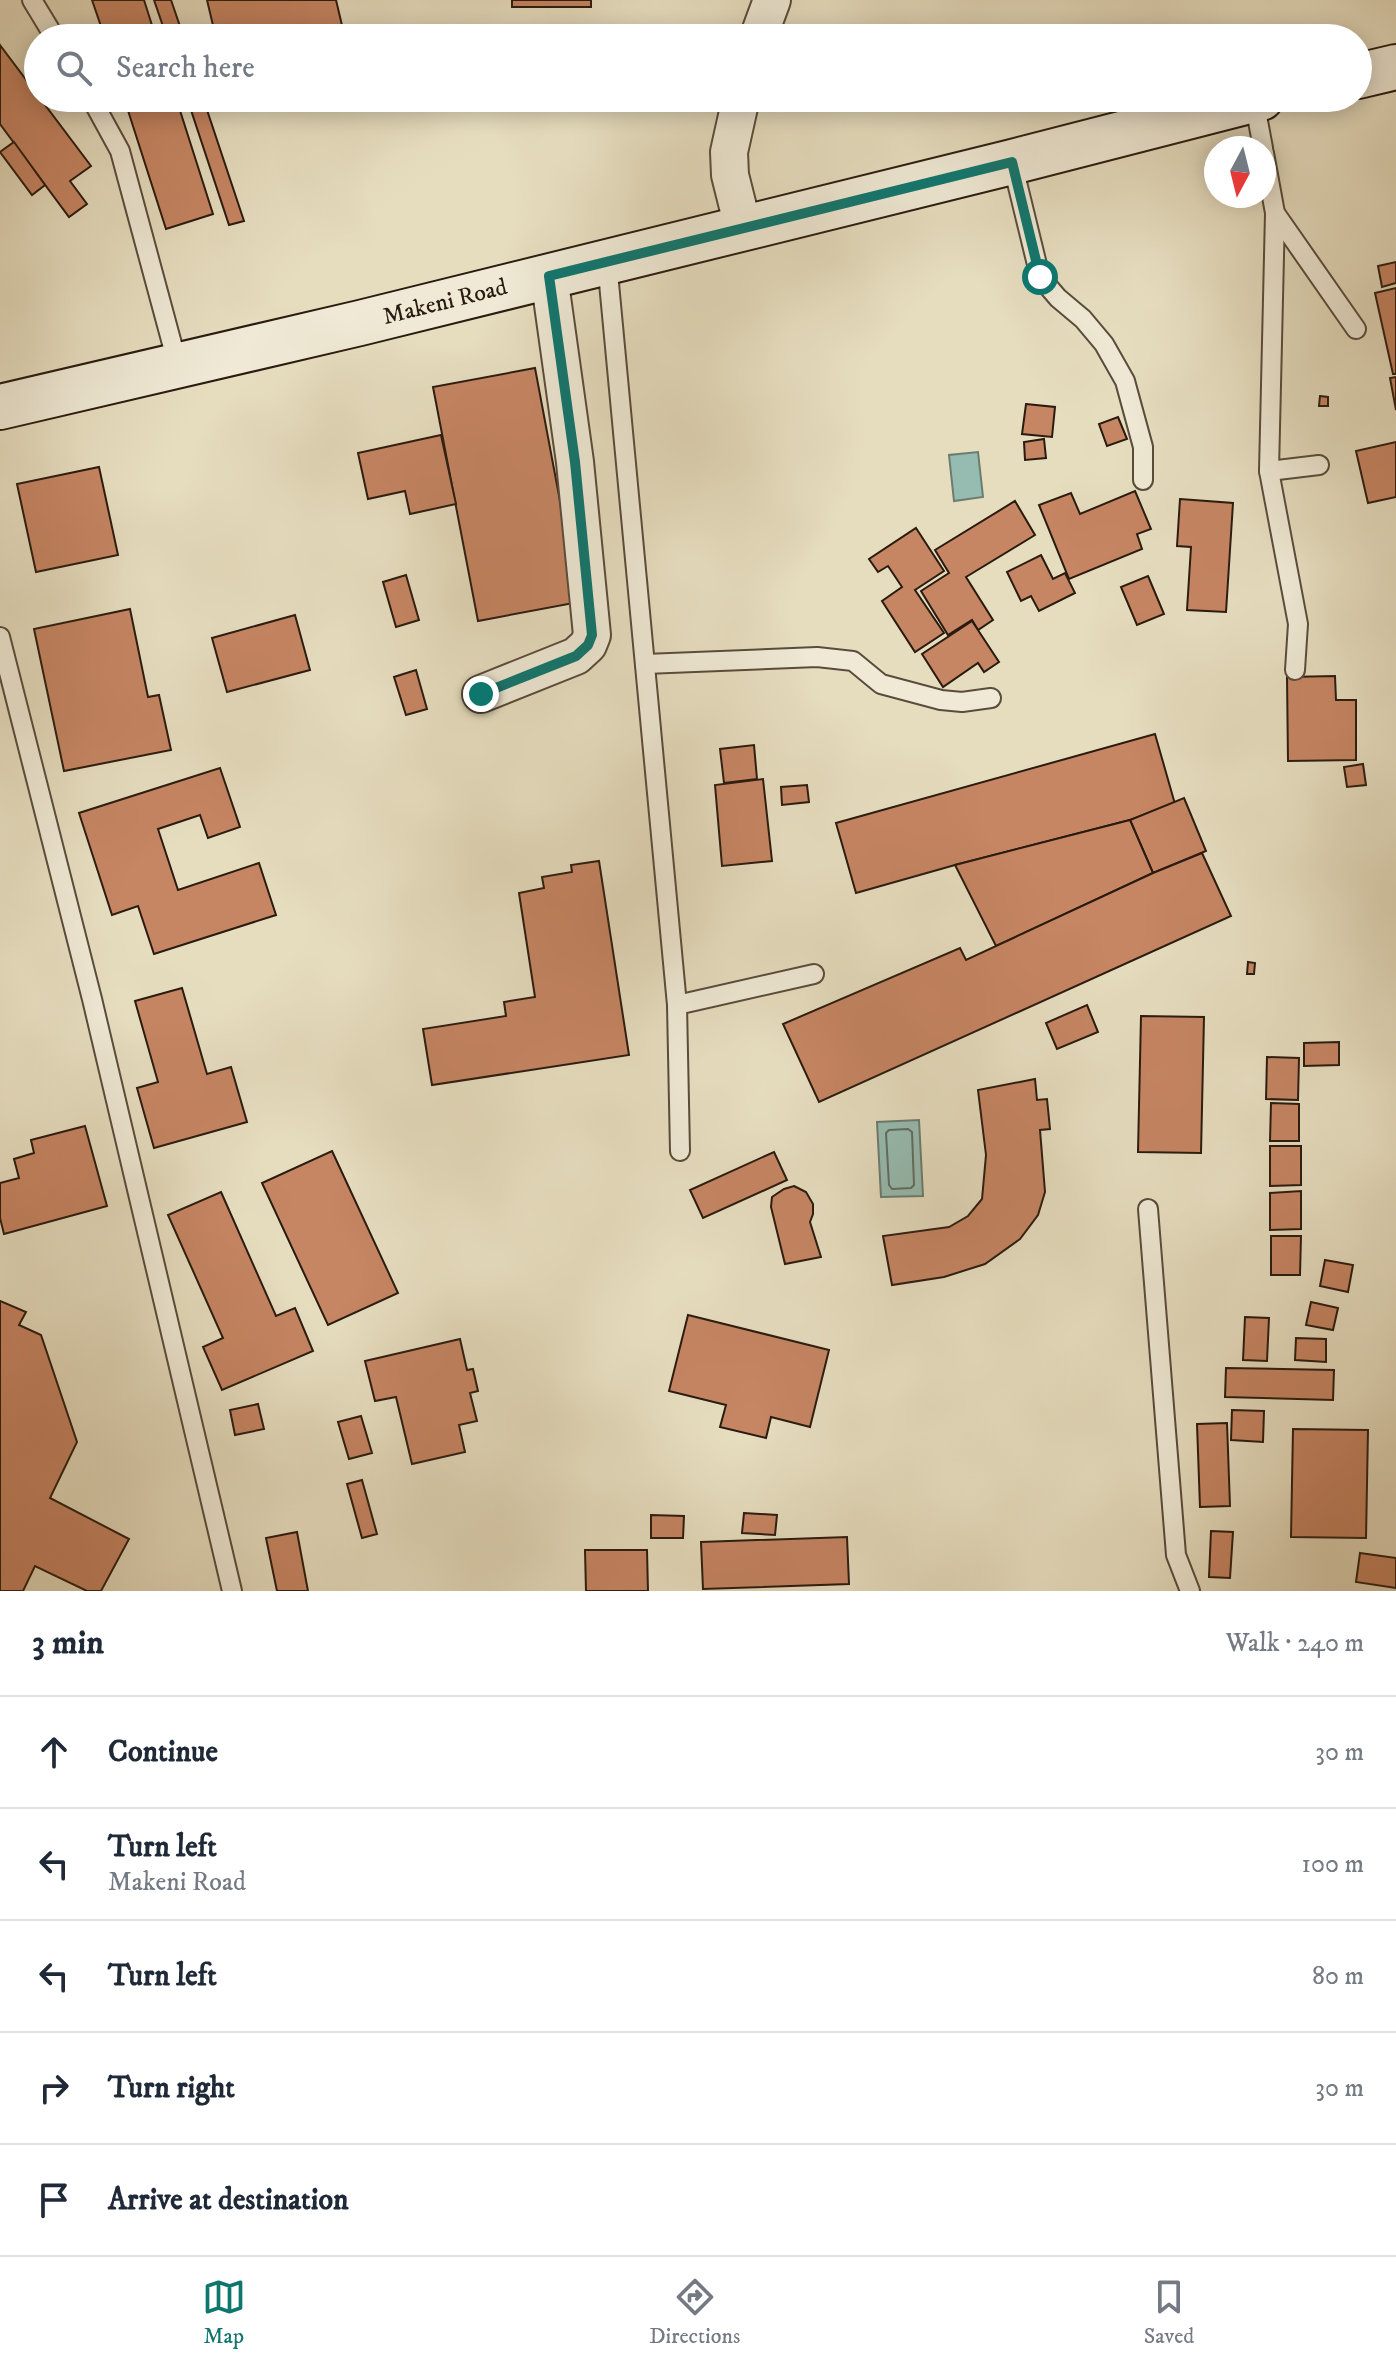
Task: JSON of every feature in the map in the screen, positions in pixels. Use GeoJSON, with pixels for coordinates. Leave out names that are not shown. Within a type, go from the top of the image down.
{"type":"FeatureCollection","features":[{"type":"Feature","properties":{"kind":"main road"},"geometry":{"type":"LineString","coordinates":[[1372,73],[1396,67]]}},
{"type":"Feature","properties":{"kind":"main road","name":"Makeni Road"},"geometry":{"type":"LineString","coordinates":[[0,407],[607,262],[1207,112]]}},
{"type":"Feature","properties":{"kind":"street"},"geometry":{"type":"LineString","coordinates":[[763,24],[772,0]]}},
{"type":"Feature","properties":{"kind":"street"},"geometry":{"type":"LineString","coordinates":[[738,112],[729,152],[730,175],[743,227]]}},
{"type":"Feature","properties":{"kind":"street"},"geometry":{"type":"LineString","coordinates":[[481,694],[576,656],[588,645],[592,635],[575,462],[549,276]]}},
{"type":"Feature","properties":{"kind":"lane"},"geometry":{"type":"LineString","coordinates":[[32,0],[47,24]]}},
{"type":"Feature","properties":{"kind":"lane"},"geometry":{"type":"LineString","coordinates":[[99,112],[120,151],[178,366]]}},
{"type":"Feature","properties":{"kind":"lane"},"geometry":{"type":"LineString","coordinates":[[1260,112],[1262,136]]}},
{"type":"Feature","properties":{"kind":"lane"},"geometry":{"type":"LineString","coordinates":[[1012,162],[1040,277],[1097,336],[1125,381],[1143,447],[1143,480]]}},
{"type":"Feature","properties":{"kind":"lane"},"geometry":{"type":"LineString","coordinates":[[1274,208],[1269,471],[1298,624],[1295,670]]}},
{"type":"Feature","properties":{"kind":"lane"},"geometry":{"type":"LineString","coordinates":[[1275,213],[1356,329]]}},
{"type":"Feature","properties":{"kind":"lane"},"geometry":{"type":"LineString","coordinates":[[607,262],[677,1005],[680,1151]]}},
{"type":"Feature","properties":{"kind":"lane"},"geometry":{"type":"LineString","coordinates":[[1269,471],[1319,465]]}},
{"type":"Feature","properties":{"kind":"lane"},"geometry":{"type":"LineString","coordinates":[[0,637],[92,999],[232,1591]]}},
{"type":"Feature","properties":{"kind":"lane"},"geometry":{"type":"LineString","coordinates":[[645,664],[817,657],[853,661],[881,684],[941,700],[962,702],[991,698]]}},
{"type":"Feature","properties":{"kind":"lane"},"geometry":{"type":"LineString","coordinates":[[677,1005],[814,974]]}},
{"type":"Feature","properties":{"kind":"lane"},"geometry":{"type":"LineString","coordinates":[[1148,1209],[1176,1555],[1190,1591]]}},
{"type":"Feature","properties":{"kind":"water"},"geometry":{"type":"Polygon","coordinates":[[[978,452],[983,497],[954,501],[949,455],[978,452]]]}},
{"type":"Feature","properties":{"kind":"water"},"geometry":{"type":"Polygon","coordinates":[[[919,1120],[923,1196],[881,1197],[877,1122],[919,1120]]]}},
{"type":"Feature","properties":{"kind":"building"},"geometry":{"type":"Polygon","coordinates":[[[92,0],[144,0],[152,24],[100,24],[92,0]]]}},
{"type":"Feature","properties":{"kind":"building"},"geometry":{"type":"Polygon","coordinates":[[[154,0],[171,0],[179,24],[162,24],[154,0]]]}},
{"type":"Feature","properties":{"kind":"building"},"geometry":{"type":"Polygon","coordinates":[[[207,0],[336,0],[342,24],[213,24],[207,0]]]}},
{"type":"Feature","properties":{"kind":"building"},"geometry":{"type":"Polygon","coordinates":[[[512,0],[591,0],[591,7],[512,7],[512,0]]]}},
{"type":"Feature","properties":{"kind":"building"},"geometry":{"type":"Polygon","coordinates":[[[0,45],[24,77],[24,112],[50,112],[91,166],[70,181],[87,204],[69,217],[0,124],[0,45]]]}},
{"type":"Feature","properties":{"kind":"building"},"geometry":{"type":"Polygon","coordinates":[[[128,112],[180,112],[213,214],[166,229],[128,112]]]}},
{"type":"Feature","properties":{"kind":"building"},"geometry":{"type":"Polygon","coordinates":[[[192,112],[208,112],[244,221],[229,225],[192,112]]]}},
{"type":"Feature","properties":{"kind":"building"},"geometry":{"type":"Polygon","coordinates":[[[14,142],[45,185],[32,195],[0,152],[14,142]]]}},
{"type":"Feature","properties":{"kind":"building"},"geometry":{"type":"Polygon","coordinates":[[[1396,262],[1396,283],[1382,287],[1378,266],[1396,262]]]}},
{"type":"Feature","properties":{"kind":"building"},"geometry":{"type":"Polygon","coordinates":[[[1396,288],[1396,374],[1393,374],[1375,293],[1396,288]]]}},
{"type":"Feature","properties":{"kind":"building"},"geometry":{"type":"Polygon","coordinates":[[[535,368],[579,602],[478,621],[433,387],[535,368]]]}},
{"type":"Feature","properties":{"kind":"building"},"geometry":{"type":"Polygon","coordinates":[[[1396,377],[1396,410],[1390,378],[1396,377]]]}},
{"type":"Feature","properties":{"kind":"building"},"geometry":{"type":"Polygon","coordinates":[[[1320,396],[1328,397],[1328,406],[1319,406],[1320,396]]]}},
{"type":"Feature","properties":{"kind":"building"},"geometry":{"type":"Polygon","coordinates":[[[1026,404],[1055,407],[1052,437],[1022,434],[1026,404]]]}},
{"type":"Feature","properties":{"kind":"building"},"geometry":{"type":"Polygon","coordinates":[[[1118,417],[1127,439],[1107,446],[1099,424],[1118,417]]]}},
{"type":"Feature","properties":{"kind":"building"},"geometry":{"type":"Polygon","coordinates":[[[441,435],[456,504],[410,514],[405,491],[368,499],[358,453],[441,435]]]}},
{"type":"Feature","properties":{"kind":"building"},"geometry":{"type":"Polygon","coordinates":[[[1044,439],[1046,458],[1025,460],[1024,442],[1044,439]]]}},
{"type":"Feature","properties":{"kind":"building"},"geometry":{"type":"Polygon","coordinates":[[[1396,442],[1396,497],[1368,503],[1356,451],[1396,442]]]}},
{"type":"Feature","properties":{"kind":"building"},"geometry":{"type":"Polygon","coordinates":[[[99,467],[118,555],[36,572],[17,484],[99,467]]]}},
{"type":"Feature","properties":{"kind":"building"},"geometry":{"type":"Polygon","coordinates":[[[1135,491],[1151,529],[1137,534],[1142,549],[1069,579],[1039,505],[1071,493],[1080,514],[1135,491]]]}},
{"type":"Feature","properties":{"kind":"building"},"geometry":{"type":"Polygon","coordinates":[[[1180,499],[1233,503],[1226,612],[1187,610],[1191,547],[1177,546],[1180,499]]]}},
{"type":"Feature","properties":{"kind":"building"},"geometry":{"type":"Polygon","coordinates":[[[1015,501],[1035,535],[966,577],[993,620],[978,630],[972,620],[948,635],[921,591],[949,573],[935,550],[1015,501]]]}},
{"type":"Feature","properties":{"kind":"building"},"geometry":{"type":"Polygon","coordinates":[[[916,528],[944,571],[915,590],[944,633],[915,652],[882,601],[902,587],[888,566],[878,572],[869,559],[916,528]]]}},
{"type":"Feature","properties":{"kind":"building"},"geometry":{"type":"Polygon","coordinates":[[[1041,555],[1053,579],[1065,573],[1075,593],[1039,611],[1031,596],[1021,601],[1007,572],[1041,555]]]}},
{"type":"Feature","properties":{"kind":"building"},"geometry":{"type":"Polygon","coordinates":[[[406,575],[419,620],[396,627],[383,582],[406,575]]]}},
{"type":"Feature","properties":{"kind":"building"},"geometry":{"type":"Polygon","coordinates":[[[1148,576],[1164,614],[1137,625],[1121,587],[1148,576]]]}},
{"type":"Feature","properties":{"kind":"building"},"geometry":{"type":"Polygon","coordinates":[[[130,609],[148,697],[159,695],[171,750],[64,771],[34,629],[130,609]]]}},
{"type":"Feature","properties":{"kind":"building"},"geometry":{"type":"Polygon","coordinates":[[[295,615],[310,670],[227,692],[212,638],[295,615]]]}},
{"type":"Feature","properties":{"kind":"building"},"geometry":{"type":"Polygon","coordinates":[[[972,621],[999,662],[984,672],[978,663],[943,687],[922,654],[972,621]]]}},
{"type":"Feature","properties":{"kind":"building"},"geometry":{"type":"Polygon","coordinates":[[[416,670],[427,709],[406,715],[394,677],[416,670]]]}},
{"type":"Feature","properties":{"kind":"building"},"geometry":{"type":"Polygon","coordinates":[[[1335,676],[1336,700],[1356,700],[1356,760],[1288,761],[1287,677],[1335,676]]]}},
{"type":"Feature","properties":{"kind":"building"},"geometry":{"type":"Polygon","coordinates":[[[1155,734],[1175,804],[1130,820],[856,893],[836,823],[1155,734]]]}},
{"type":"Feature","properties":{"kind":"building"},"geometry":{"type":"Polygon","coordinates":[[[754,745],[757,779],[724,783],[720,749],[754,745]]]}},
{"type":"Feature","properties":{"kind":"building"},"geometry":{"type":"Polygon","coordinates":[[[1363,764],[1366,785],[1347,787],[1344,767],[1363,764]]]}},
{"type":"Feature","properties":{"kind":"building"},"geometry":{"type":"Polygon","coordinates":[[[220,768],[240,827],[208,838],[200,815],[158,829],[178,890],[259,863],[276,915],[154,954],[138,906],[112,915],[79,813],[220,768]]]}},
{"type":"Feature","properties":{"kind":"building"},"geometry":{"type":"Polygon","coordinates":[[[763,779],[772,861],[722,866],[715,785],[763,779]]]}},
{"type":"Feature","properties":{"kind":"building"},"geometry":{"type":"Polygon","coordinates":[[[807,785],[809,802],[782,805],[781,787],[807,785]]]}},
{"type":"Feature","properties":{"kind":"building"},"geometry":{"type":"Polygon","coordinates":[[[1184,798],[1206,851],[1153,873],[1130,820],[1184,798]]]}},
{"type":"Feature","properties":{"kind":"building"},"geometry":{"type":"Polygon","coordinates":[[[1130,820],[1153,873],[996,946],[955,865],[1130,820]]]}},
{"type":"Feature","properties":{"kind":"building"},"geometry":{"type":"Polygon","coordinates":[[[1202,853],[1231,916],[819,1102],[783,1024],[960,948],[966,960],[1202,853]]]}},
{"type":"Feature","properties":{"kind":"building"},"geometry":{"type":"Polygon","coordinates":[[[599,861],[629,1055],[432,1085],[423,1029],[506,1016],[504,1002],[535,997],[519,893],[544,888],[542,877],[572,872],[571,865],[599,861]]]}},
{"type":"Feature","properties":{"kind":"building"},"geometry":{"type":"Polygon","coordinates":[[[1248,962],[1255,963],[1254,974],[1247,974],[1248,962]]]}},
{"type":"Feature","properties":{"kind":"building"},"geometry":{"type":"Polygon","coordinates":[[[182,988],[207,1074],[231,1067],[247,1122],[154,1148],[137,1088],[158,1082],[135,1001],[182,988]]]}},
{"type":"Feature","properties":{"kind":"building"},"geometry":{"type":"Polygon","coordinates":[[[1087,1005],[1098,1032],[1057,1049],[1046,1023],[1087,1005]]]}},
{"type":"Feature","properties":{"kind":"building"},"geometry":{"type":"Polygon","coordinates":[[[1141,1016],[1204,1017],[1201,1153],[1138,1152],[1141,1016]]]}},
{"type":"Feature","properties":{"kind":"building"},"geometry":{"type":"Polygon","coordinates":[[[1339,1042],[1339,1065],[1304,1066],[1304,1043],[1339,1042]]]}},
{"type":"Feature","properties":{"kind":"building"},"geometry":{"type":"Polygon","coordinates":[[[1267,1057],[1299,1058],[1298,1100],[1266,1099],[1267,1057]]]}},
{"type":"Feature","properties":{"kind":"building"},"geometry":{"type":"Polygon","coordinates":[[[1035,1079],[1037,1100],[1047,1099],[1050,1129],[1040,1130],[1045,1192],[1038,1215],[1020,1239],[985,1264],[944,1277],[892,1285],[883,1236],[949,1227],[968,1216],[982,1199],[986,1155],[978,1090],[1035,1079]]]}},
{"type":"Feature","properties":{"kind":"building"},"geometry":{"type":"Polygon","coordinates":[[[1271,1103],[1299,1104],[1299,1141],[1270,1141],[1271,1103]]]}},
{"type":"Feature","properties":{"kind":"building"},"geometry":{"type":"Polygon","coordinates":[[[85,1126],[107,1206],[4,1234],[0,1218],[0,1183],[19,1178],[14,1159],[34,1153],[31,1140],[85,1126]]]}},
{"type":"Feature","properties":{"kind":"building"},"geometry":{"type":"Polygon","coordinates":[[[1270,1146],[1301,1146],[1301,1185],[1270,1186],[1270,1146]]]}},
{"type":"Feature","properties":{"kind":"building"},"geometry":{"type":"Polygon","coordinates":[[[332,1151],[398,1293],[328,1325],[262,1183],[332,1151]]]}},
{"type":"Feature","properties":{"kind":"building"},"geometry":{"type":"Polygon","coordinates":[[[774,1152],[787,1180],[703,1218],[690,1190],[774,1152]]]}},
{"type":"Feature","properties":{"kind":"building"},"geometry":{"type":"Polygon","coordinates":[[[794,1186],[806,1192],[813,1204],[810,1222],[821,1257],[785,1264],[771,1207],[772,1197],[794,1186]]]}},
{"type":"Feature","properties":{"kind":"building"},"geometry":{"type":"Polygon","coordinates":[[[1301,1191],[1301,1229],[1270,1230],[1270,1193],[1301,1191]]]}},
{"type":"Feature","properties":{"kind":"building"},"geometry":{"type":"Polygon","coordinates":[[[221,1192],[276,1316],[295,1308],[313,1351],[222,1390],[203,1347],[223,1338],[168,1215],[221,1192]]]}},
{"type":"Feature","properties":{"kind":"building"},"geometry":{"type":"Polygon","coordinates":[[[1271,1236],[1301,1236],[1300,1275],[1271,1275],[1271,1236]]]}},
{"type":"Feature","properties":{"kind":"building"},"geometry":{"type":"Polygon","coordinates":[[[1325,1260],[1353,1265],[1348,1292],[1320,1286],[1325,1260]]]}},
{"type":"Feature","properties":{"kind":"building"},"geometry":{"type":"Polygon","coordinates":[[[0,1301],[26,1312],[19,1325],[41,1335],[77,1442],[50,1498],[129,1539],[101,1591],[87,1591],[35,1566],[23,1591],[0,1591],[0,1301]]]}},
{"type":"Feature","properties":{"kind":"building"},"geometry":{"type":"Polygon","coordinates":[[[1311,1302],[1338,1308],[1333,1330],[1306,1325],[1311,1302]]]}},
{"type":"Feature","properties":{"kind":"building"},"geometry":{"type":"Polygon","coordinates":[[[688,1315],[829,1350],[810,1427],[771,1417],[766,1438],[720,1427],[726,1405],[669,1391],[688,1315]]]}},
{"type":"Feature","properties":{"kind":"building"},"geometry":{"type":"Polygon","coordinates":[[[1245,1317],[1269,1318],[1267,1361],[1243,1360],[1245,1317]]]}},
{"type":"Feature","properties":{"kind":"building"},"geometry":{"type":"Polygon","coordinates":[[[1296,1338],[1326,1339],[1326,1362],[1295,1360],[1296,1338]]]}},
{"type":"Feature","properties":{"kind":"building"},"geometry":{"type":"Polygon","coordinates":[[[460,1339],[467,1370],[473,1369],[478,1391],[470,1393],[477,1421],[459,1425],[465,1452],[412,1464],[396,1397],[375,1401],[365,1361],[460,1339]]]}},
{"type":"Feature","properties":{"kind":"building"},"geometry":{"type":"Polygon","coordinates":[[[1226,1368],[1334,1370],[1333,1400],[1225,1397],[1226,1368]]]}},
{"type":"Feature","properties":{"kind":"building"},"geometry":{"type":"Polygon","coordinates":[[[258,1404],[264,1429],[235,1435],[230,1410],[258,1404]]]}},
{"type":"Feature","properties":{"kind":"building"},"geometry":{"type":"Polygon","coordinates":[[[1232,1410],[1264,1411],[1263,1442],[1231,1440],[1232,1410]]]}},
{"type":"Feature","properties":{"kind":"building"},"geometry":{"type":"Polygon","coordinates":[[[361,1416],[372,1453],[349,1459],[338,1422],[361,1416]]]}},
{"type":"Feature","properties":{"kind":"building"},"geometry":{"type":"Polygon","coordinates":[[[1227,1423],[1230,1506],[1200,1507],[1197,1424],[1227,1423]]]}},
{"type":"Feature","properties":{"kind":"building"},"geometry":{"type":"Polygon","coordinates":[[[1293,1429],[1368,1430],[1366,1538],[1291,1537],[1293,1429]]]}},
{"type":"Feature","properties":{"kind":"building"},"geometry":{"type":"Polygon","coordinates":[[[362,1480],[377,1534],[362,1538],[347,1484],[362,1480]]]}},
{"type":"Feature","properties":{"kind":"building"},"geometry":{"type":"Polygon","coordinates":[[[744,1513],[777,1515],[775,1535],[742,1533],[744,1513]]]}},
{"type":"Feature","properties":{"kind":"building"},"geometry":{"type":"Polygon","coordinates":[[[651,1515],[684,1516],[683,1538],[651,1538],[651,1515]]]}},
{"type":"Feature","properties":{"kind":"building"},"geometry":{"type":"Polygon","coordinates":[[[1211,1531],[1233,1532],[1230,1578],[1209,1577],[1211,1531]]]}},
{"type":"Feature","properties":{"kind":"building"},"geometry":{"type":"Polygon","coordinates":[[[297,1532],[308,1591],[277,1591],[266,1538],[297,1532]]]}},
{"type":"Feature","properties":{"kind":"building"},"geometry":{"type":"Polygon","coordinates":[[[847,1537],[849,1584],[703,1589],[701,1542],[847,1537]]]}},
{"type":"Feature","properties":{"kind":"building"},"geometry":{"type":"Polygon","coordinates":[[[585,1550],[647,1550],[648,1591],[586,1591],[585,1550]]]}},
{"type":"Feature","properties":{"kind":"building"},"geometry":{"type":"Polygon","coordinates":[[[1360,1553],[1396,1558],[1396,1588],[1356,1582],[1360,1553]]]}},
{"type":"Feature","properties":{"kind":"route"},"geometry":{"type":"LineString","coordinates":[[481,694],[576,656],[588,645],[592,635],[575,462],[549,276],[1012,162],[1040,277]]}}]}
